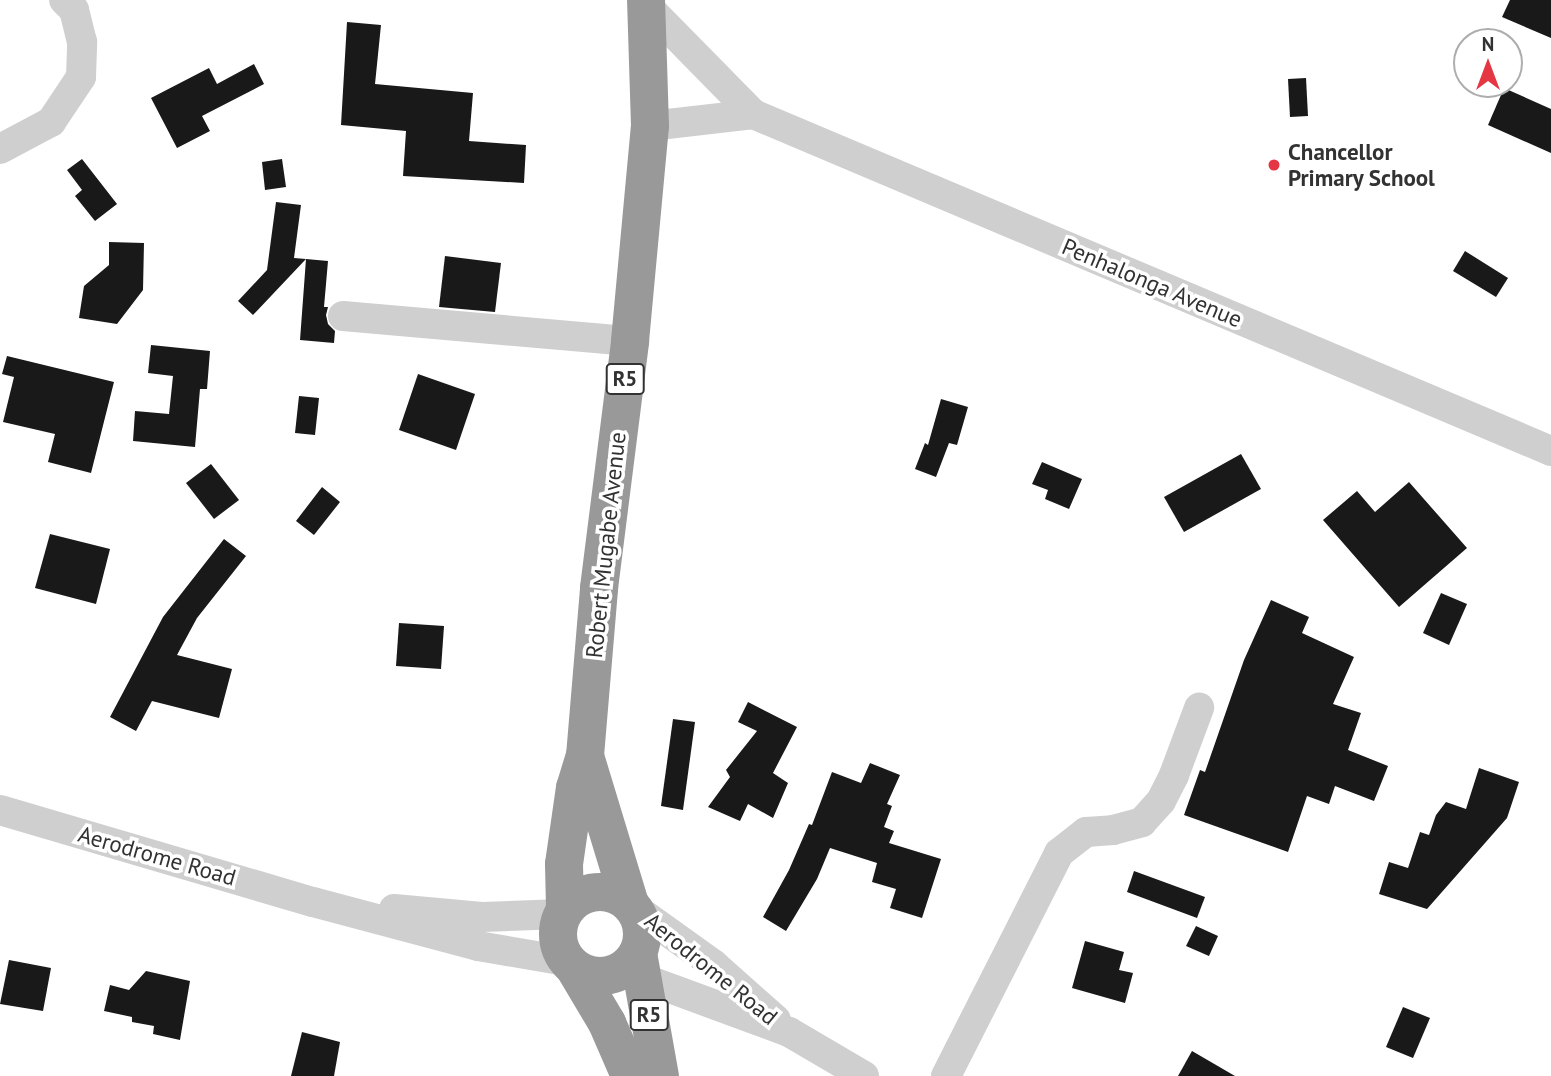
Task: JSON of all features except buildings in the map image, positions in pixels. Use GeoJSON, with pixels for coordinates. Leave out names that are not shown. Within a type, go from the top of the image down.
{"type":"FeatureCollection","features":[{"type":"Feature","properties":{"kind":"highway","name":"Robert Mugabe Avenue"},"geometry":{"type":"LineString","coordinates":[[564,911],[564,864],[570,821],[585,756],[599,588],[630,341],[650,127],[646,2]]}},
{"type":"Feature","properties":{"kind":"highway","name":"Robert Mugabe Avenue"},"geometry":{"type":"LineString","coordinates":[[585,756],[631,905]]}},
{"type":"Feature","properties":{"kind":"highway"},"geometry":{"type":"LineString","coordinates":[[564,911],[576,898],[590,892],[618,895],[631,905]]}},
{"type":"Feature","properties":{"kind":"highway","name":"R5"},"geometry":{"type":"LineString","coordinates":[[631,905],[641,924],[634,967],[660,1076]]}},
{"type":"Feature","properties":{"kind":"highway","name":"R5"},"geometry":{"type":"LineString","coordinates":[[564,911],[557,938],[607,1023],[630,1076]]}},
{"type":"Feature","properties":{"kind":"highway","name":"R5"},"geometry":{"type":"LineString","coordinates":[[571,965],[598,976],[634,967]]}},
{"type":"Feature","properties":{"kind":"street"},"geometry":{"type":"LineString","coordinates":[[0,149],[51,122],[81,77],[82,42],[74,10],[64,0]]}},
{"type":"Feature","properties":{"kind":"street","name":"Penhalonga Avenue"},"geometry":{"type":"LineString","coordinates":[[646,2],[752,114],[1551,451]]}},
{"type":"Feature","properties":{"kind":"street"},"geometry":{"type":"LineString","coordinates":[[650,127],[752,114]]}},
{"type":"Feature","properties":{"kind":"street"},"geometry":{"type":"LineString","coordinates":[[343,316],[630,341]]}},
{"type":"Feature","properties":{"kind":"street"},"geometry":{"type":"LineString","coordinates":[[946,1076],[1059,853],[1086,832],[1142,822],[1161,800],[1174,775],[1199,708]]}},
{"type":"Feature","properties":{"kind":"street","name":"Aerodrome Road"},"geometry":{"type":"LineString","coordinates":[[0,810],[313,902],[478,946],[571,965]]}},
{"type":"Feature","properties":{"kind":"street","name":"Aerodrome Road"},"geometry":{"type":"LineString","coordinates":[[313,902],[482,917],[564,911]]}},
{"type":"Feature","properties":{"kind":"street","name":"Aerodrome Road"},"geometry":{"type":"LineString","coordinates":[[631,905],[713,964],[789,1032],[850,1072]]}},
{"type":"Feature","properties":{"kind":"street","name":"Aerodrome Road"},"geometry":{"type":"LineString","coordinates":[[634,967],[789,1032]]}},
{"type":"Feature","properties":{"kind":"place","name":"Chancellor Primary School"},"geometry":{"type":"Point","coordinates":[1274,165]}}]}
